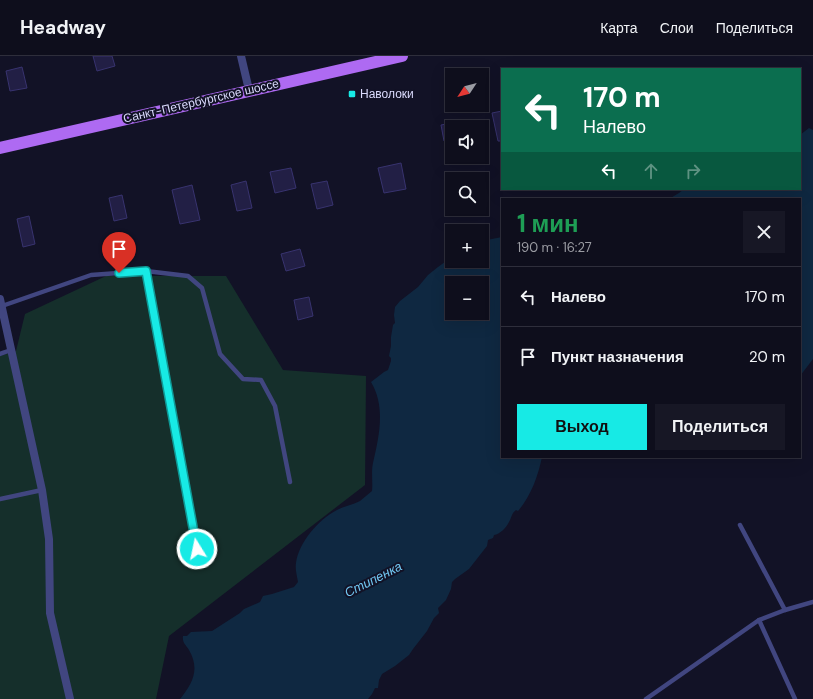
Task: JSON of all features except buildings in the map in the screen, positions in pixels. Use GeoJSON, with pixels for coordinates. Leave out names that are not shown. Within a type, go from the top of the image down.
{"type":"FeatureCollection","features":[{"type":"Feature","properties":{"kind":"main road","name":"Санкт-Петербургское шоссе"},"geometry":{"type":"LineString","coordinates":[[0,148],[402,56]]}},
{"type":"Feature","properties":{"kind":"street"},"geometry":{"type":"LineString","coordinates":[[241,56],[249,90]]}},
{"type":"Feature","properties":{"kind":"street"},"geometry":{"type":"LineString","coordinates":[[1,303],[42,490],[49,539],[50,613],[70,699]]}},
{"type":"Feature","properties":{"kind":"lane"},"geometry":{"type":"LineString","coordinates":[[146,271],[197,549]]}},
{"type":"Feature","properties":{"kind":"lane"},"geometry":{"type":"LineString","coordinates":[[1,303],[91,275],[146,271],[188,276],[202,288],[220,354],[243,379],[261,380],[275,406],[290,482]]}},
{"type":"Feature","properties":{"kind":"lane"},"geometry":{"type":"LineString","coordinates":[[0,354],[11,350]]}},
{"type":"Feature","properties":{"kind":"lane"},"geometry":{"type":"LineString","coordinates":[[0,499],[42,490]]}},
{"type":"Feature","properties":{"kind":"lane"},"geometry":{"type":"LineString","coordinates":[[740,525],[785,610]]}},
{"type":"Feature","properties":{"kind":"lane"},"geometry":{"type":"LineString","coordinates":[[646,699],[758,620],[813,602]]}},
{"type":"Feature","properties":{"kind":"lane"},"geometry":{"type":"LineString","coordinates":[[758,620],[795,699]]}},
{"type":"Feature","properties":{"kind":"green space"},"geometry":{"type":"Polygon","coordinates":[[[106,276],[226,276],[283,370],[366,376],[365,485],[169,636],[156,699],[0,699],[0,356],[16,351],[25,314],[106,276]]]}},
{"type":"Feature","properties":{"kind":"water"},"geometry":{"type":"Polygon","coordinates":[[[809,128],[813,130],[813,359],[801,375],[801,198],[671,198],[683,190],[801,190],[801,134],[809,128]]]}},
{"type":"Feature","properties":{"kind":"water","name":"Стипенка"},"geometry":{"type":"Polygon","coordinates":[[[501,237],[501,458],[542,458],[533,486],[527,499],[518,511],[516,510],[513,513],[505,528],[494,535],[493,538],[488,540],[487,546],[469,569],[452,582],[451,589],[446,600],[438,608],[439,613],[434,618],[427,631],[409,655],[382,674],[379,680],[378,688],[375,688],[368,699],[180,699],[194,676],[194,663],[184,642],[183,636],[187,636],[191,632],[212,631],[244,609],[260,602],[263,596],[294,587],[298,582],[296,563],[298,555],[310,532],[330,514],[360,501],[372,491],[372,466],[379,433],[380,412],[376,392],[371,382],[388,370],[391,361],[389,356],[393,325],[395,323],[395,307],[445,262],[445,268],[489,268],[489,240],[501,237]]]}},
{"type":"Feature","properties":{"kind":"place","name":"Наволоки"},"geometry":{"type":"Point","coordinates":[352,94]}},
{"type":"Feature","properties":{"kind":"route"},"geometry":{"type":"LineString","coordinates":[[119,273],[146,271],[197,549]]}}]}
